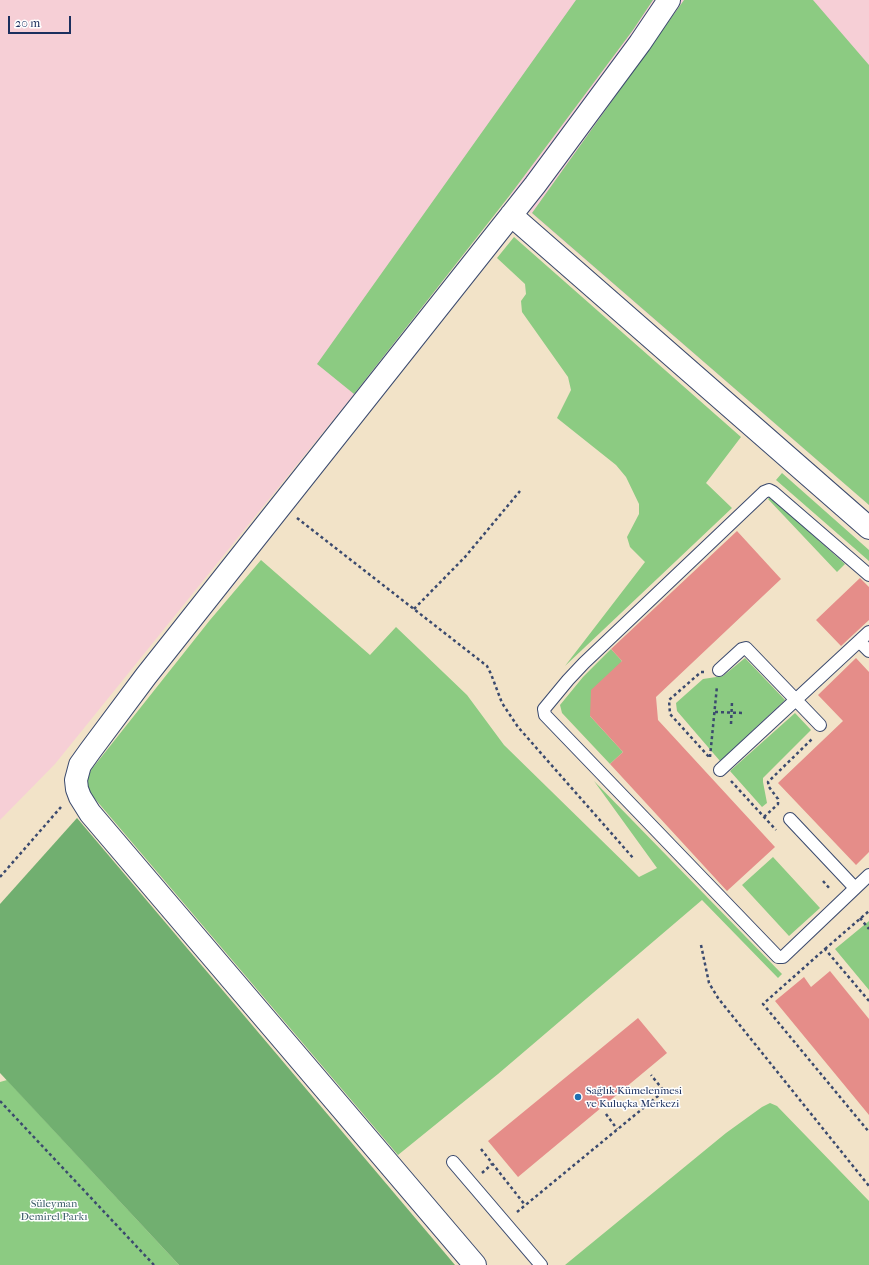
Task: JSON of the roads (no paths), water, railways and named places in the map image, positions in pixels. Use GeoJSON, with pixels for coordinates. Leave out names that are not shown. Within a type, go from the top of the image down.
{"type":"FeatureCollection","features":[{"type":"Feature","properties":{"kind":"street"},"geometry":{"type":"LineString","coordinates":[[475,1265],[90,813],[77,789],[77,772],[90,751],[146,676],[535,185],[640,43],[669,0]]}},
{"type":"Feature","properties":{"kind":"street"},"geometry":{"type":"LineString","coordinates":[[511,215],[869,528]]}},
{"type":"Feature","properties":{"kind":"lane"},"geometry":{"type":"LineString","coordinates":[[869,575],[773,492],[769,490],[764,492],[584,663],[544,709],[545,715],[778,957],[783,957],[869,875]]}},
{"type":"Feature","properties":{"kind":"lane"},"geometry":{"type":"LineString","coordinates":[[720,770],[869,632]]}},
{"type":"Feature","properties":{"kind":"lane"},"geometry":{"type":"LineString","coordinates":[[859,641],[869,651]]}},
{"type":"Feature","properties":{"kind":"lane"},"geometry":{"type":"LineString","coordinates":[[719,670],[742,649],[746,648],[820,725]]}},
{"type":"Feature","properties":{"kind":"lane"},"geometry":{"type":"LineString","coordinates":[[790,819],[855,888]]}},
{"type":"Feature","properties":{"kind":"lane"},"geometry":{"type":"LineString","coordinates":[[453,1162],[541,1265]]}},
{"type":"Feature","properties":{"kind":"place","name":"Sağlık Kümelenmesi ve Kuluçka Merkezi"},"geometry":{"type":"Point","coordinates":[578,1097]}},
{"type":"Feature","properties":{"kind":"park label","name":"Süleyman Demirel Parkı"},"geometry":{"type":"Point","coordinates":[54,1210]}}]}
